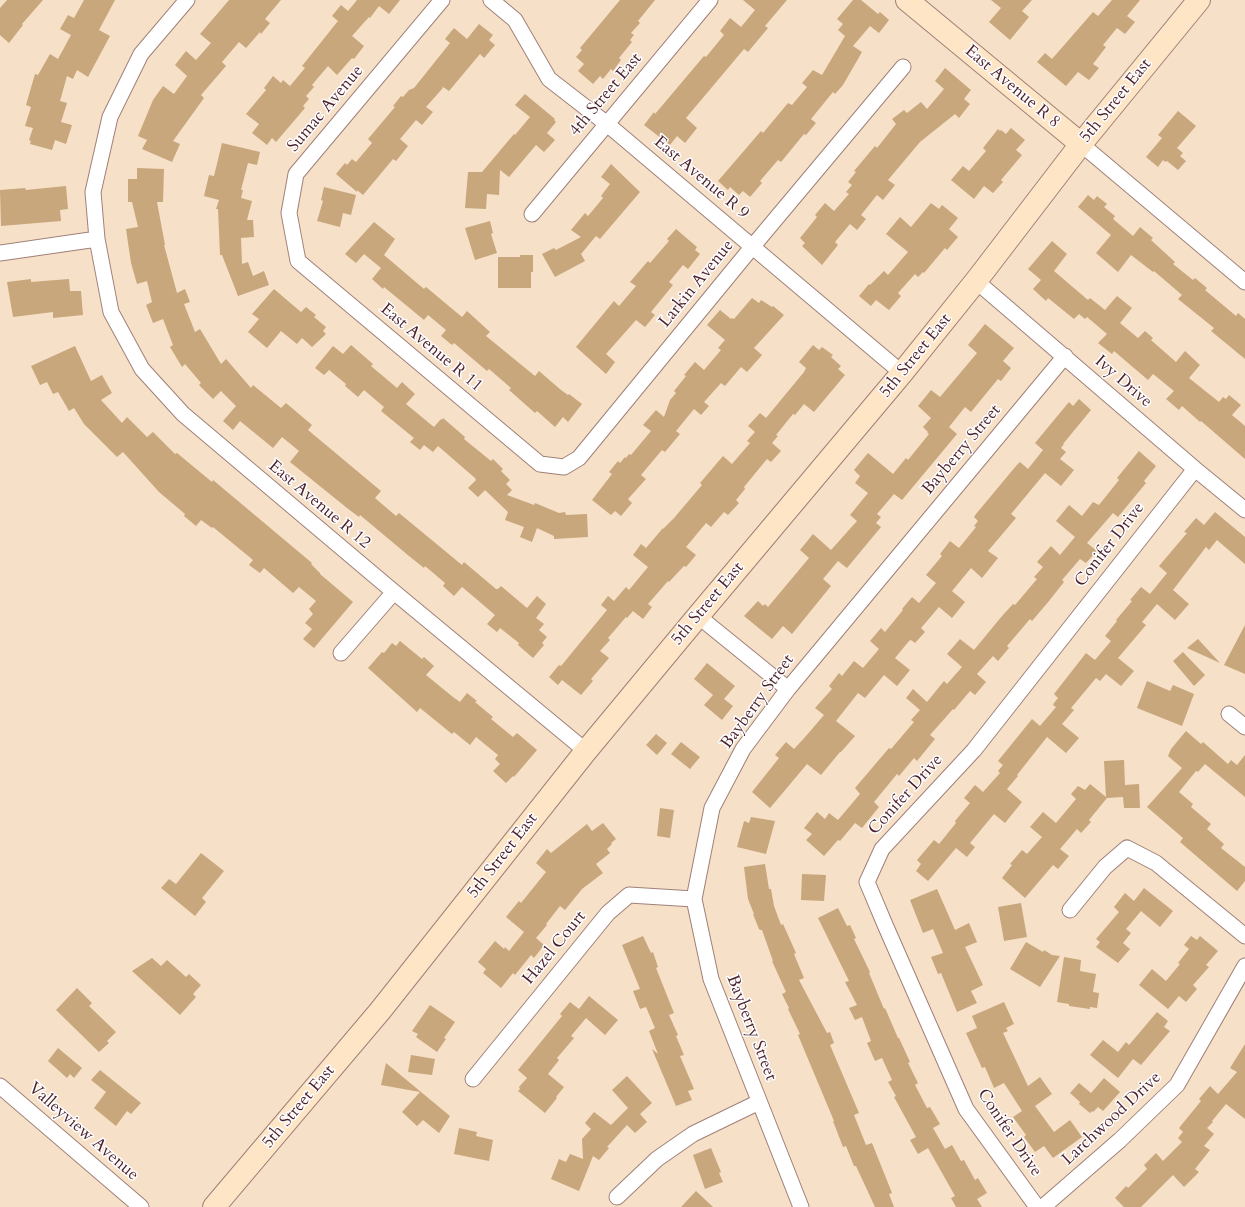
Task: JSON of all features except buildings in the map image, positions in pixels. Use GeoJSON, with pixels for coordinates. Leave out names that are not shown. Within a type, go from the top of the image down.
{"type":"FeatureCollection","features":[{"type":"Feature","properties":{"kind":"street","name":"East Avenue R 12"},"geometry":{"type":"LineString","coordinates":[[187,0],[141,54],[110,118],[93,192],[97,239],[111,312],[142,369],[183,414],[586,752]]}},
{"type":"Feature","properties":{"kind":"street","name":"Sumac Avenue"},"geometry":{"type":"LineString","coordinates":[[298,261],[289,213],[296,174],[442,0]]}},
{"type":"Feature","properties":{"kind":"street","name":"East Avenue R 9"},"geometry":{"type":"LineString","coordinates":[[491,0],[515,20],[549,79],[607,124],[902,373]]}},
{"type":"Feature","properties":{"kind":"street","name":"4th Street East"},"geometry":{"type":"LineString","coordinates":[[532,214],[710,0]]}},
{"type":"Feature","properties":{"kind":"street","name":"East Avenue R 8"},"geometry":{"type":"LineString","coordinates":[[907,0],[1245,282]]}},
{"type":"Feature","properties":{"kind":"street","name":"5th Street East"},"geometry":{"type":"LineString","coordinates":[[214,1207],[380,1011],[586,752],[902,373],[976,282],[1081,144],[1199,0]]}},
{"type":"Feature","properties":{"kind":"street","name":"Larkin Avenue"},"geometry":{"type":"LineString","coordinates":[[540,464],[564,467],[579,458],[753,246],[903,67]]}},
{"type":"Feature","properties":{"kind":"street"},"geometry":{"type":"LineString","coordinates":[[0,253],[97,239]]}},
{"type":"Feature","properties":{"kind":"street","name":"East Avenue R 11"},"geometry":{"type":"LineString","coordinates":[[298,261],[540,464]]}},
{"type":"Feature","properties":{"kind":"street","name":"Ivy Drive"},"geometry":{"type":"LineString","coordinates":[[976,282],[1245,510]]}},
{"type":"Feature","properties":{"kind":"street","name":"Bayberry Street"},"geometry":{"type":"LineString","coordinates":[[801,1207],[711,979],[694,899],[712,808],[743,749],[788,689],[1065,356]]}},
{"type":"Feature","properties":{"kind":"street","name":"Conifer Drive"},"geometry":{"type":"LineString","coordinates":[[1037,1207],[966,1109],[867,882],[882,849],[974,750],[1195,469]]}},
{"type":"Feature","properties":{"kind":"street"},"geometry":{"type":"LineString","coordinates":[[341,653],[394,592]]}},
{"type":"Feature","properties":{"kind":"street"},"geometry":{"type":"LineString","coordinates":[[698,616],[788,689]]}},
{"type":"Feature","properties":{"kind":"street"},"geometry":{"type":"LineString","coordinates":[[1229,714],[1245,727]]}},
{"type":"Feature","properties":{"kind":"street"},"geometry":{"type":"LineString","coordinates":[[1070,910],[1105,867],[1127,848],[1156,863],[1245,936]]}},
{"type":"Feature","properties":{"kind":"street","name":"Hazel Court"},"geometry":{"type":"LineString","coordinates":[[473,1079],[608,912],[629,895],[694,899]]}},
{"type":"Feature","properties":{"kind":"street","name":"Larchwood Drive"},"geometry":{"type":"LineString","coordinates":[[1042,1207],[1120,1140],[1177,1085],[1245,966]]}},
{"type":"Feature","properties":{"kind":"street","name":"Valleyview Avenue"},"geometry":{"type":"LineString","coordinates":[[0,1086],[141,1207]]}},
{"type":"Feature","properties":{"kind":"street"},"geometry":{"type":"LineString","coordinates":[[617,1197],[657,1159],[693,1134],[759,1102]]}}]}
